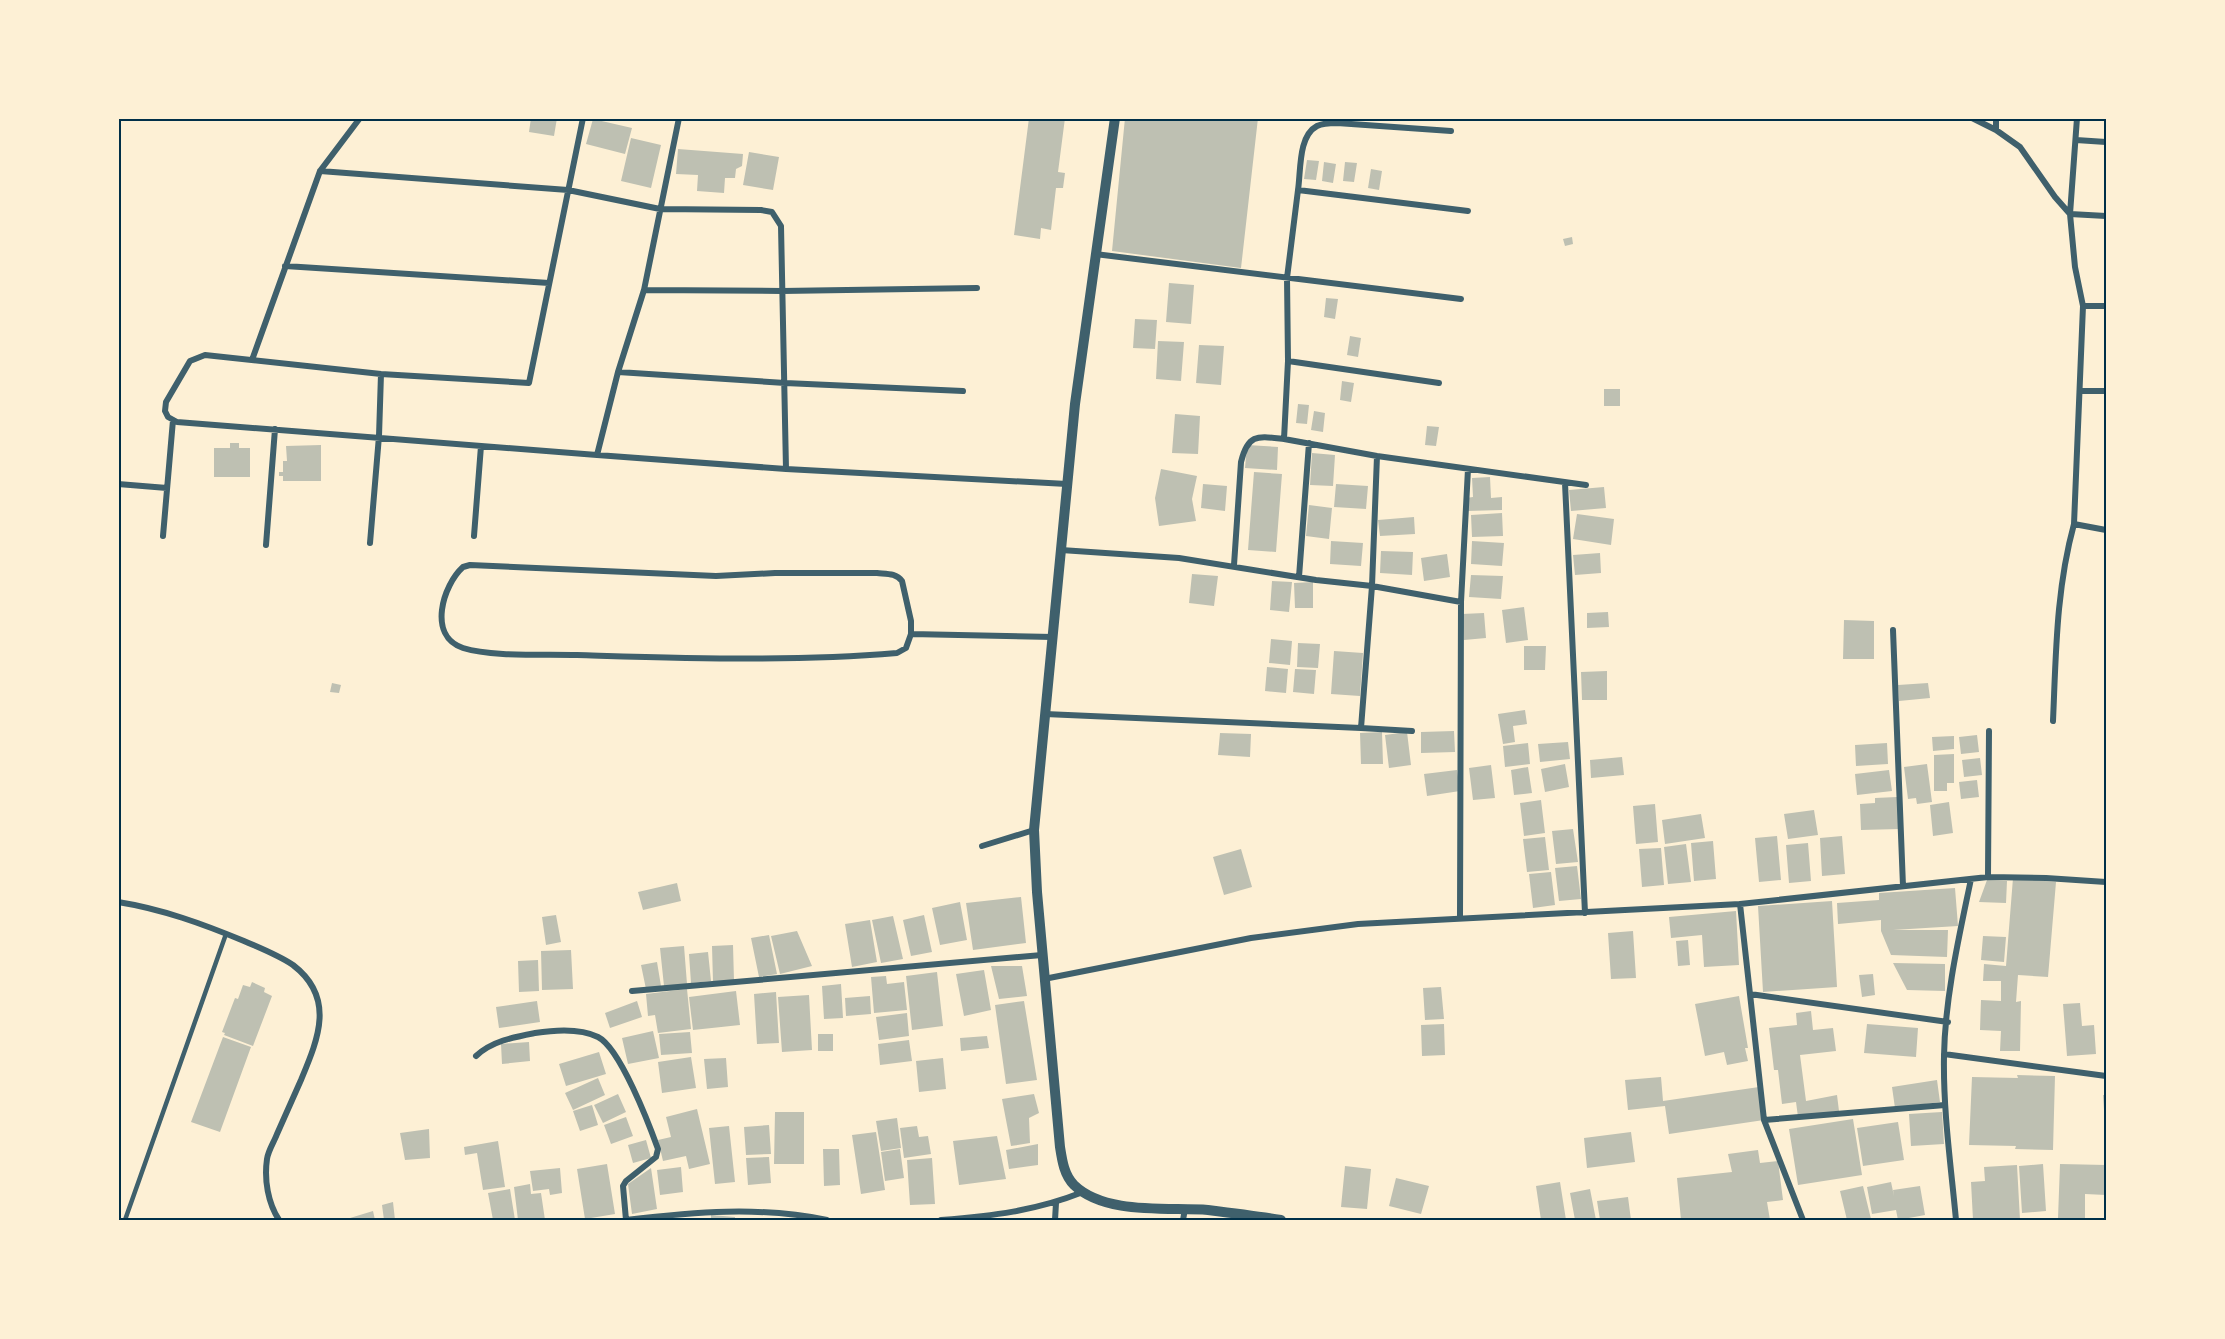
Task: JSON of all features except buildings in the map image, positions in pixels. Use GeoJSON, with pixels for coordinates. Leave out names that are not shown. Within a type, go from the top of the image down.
{"type":"FeatureCollection","features":[{"type":"Feature","properties":{"kind":"street"},"geometry":{"type":"LineString","coordinates":[[252,360],[320,171],[360,118]]}},
{"type":"Feature","properties":{"kind":"street"},"geometry":{"type":"LineString","coordinates":[[583,118],[529,383],[381,374],[205,355],[190,360],[165,402],[168,417],[177,422],[379,436],[597,455],[786,469],[1067,484]]}},
{"type":"Feature","properties":{"kind":"street"},"geometry":{"type":"LineString","coordinates":[[597,455],[618,372],[644,290],[679,118]]}},
{"type":"Feature","properties":{"kind":"street"},"geometry":{"type":"LineString","coordinates":[[1115,118],[1075,404],[1034,830],[1042,955],[1060,1147],[1067,1173],[1074,1184],[1093,1198],[1119,1205],[1185,1209],[1281,1221]]}},
{"type":"Feature","properties":{"kind":"street"},"geometry":{"type":"LineString","coordinates":[[1972,118],[1996,130],[2020,147],[2055,197],[2070,214],[2106,216]]}},
{"type":"Feature","properties":{"kind":"street"},"geometry":{"type":"LineString","coordinates":[[1996,118],[1996,130]]}},
{"type":"Feature","properties":{"kind":"street"},"geometry":{"type":"LineString","coordinates":[[2053,721],[2060,590],[2064,558],[2074,524],[2080,391],[2083,306],[2075,267],[2070,214],[2078,118]]}},
{"type":"Feature","properties":{"kind":"street"},"geometry":{"type":"LineString","coordinates":[[1284,439],[1288,362],[1287,278],[1306,137],[1315,127],[1337,123],[1451,131]]}},
{"type":"Feature","properties":{"kind":"street"},"geometry":{"type":"LineString","coordinates":[[2076,140],[2106,142]]}},
{"type":"Feature","properties":{"kind":"street"},"geometry":{"type":"LineString","coordinates":[[320,171],[568,189],[660,209],[772,212],[781,226],[786,469]]}},
{"type":"Feature","properties":{"kind":"street"},"geometry":{"type":"LineString","coordinates":[[1298,190],[1468,211]]}},
{"type":"Feature","properties":{"kind":"street"},"geometry":{"type":"LineString","coordinates":[[1095,254],[1461,299]]}},
{"type":"Feature","properties":{"kind":"street"},"geometry":{"type":"LineString","coordinates":[[285,267],[549,284]]}},
{"type":"Feature","properties":{"kind":"street"},"geometry":{"type":"LineString","coordinates":[[644,290],[782,291],[977,288]]}},
{"type":"Feature","properties":{"kind":"street"},"geometry":{"type":"LineString","coordinates":[[2083,306],[2106,306]]}},
{"type":"Feature","properties":{"kind":"street"},"geometry":{"type":"LineString","coordinates":[[1288,362],[1439,383]]}},
{"type":"Feature","properties":{"kind":"street"},"geometry":{"type":"LineString","coordinates":[[618,372],[785,383],[963,391]]}},
{"type":"Feature","properties":{"kind":"street"},"geometry":{"type":"LineString","coordinates":[[370,543],[379,436],[381,374]]}},
{"type":"Feature","properties":{"kind":"street"},"geometry":{"type":"LineString","coordinates":[[2080,391],[2106,391]]}},
{"type":"Feature","properties":{"kind":"street"},"geometry":{"type":"LineString","coordinates":[[163,536],[173,420]]}},
{"type":"Feature","properties":{"kind":"street"},"geometry":{"type":"LineString","coordinates":[[267,545],[275,429]]}},
{"type":"Feature","properties":{"kind":"street"},"geometry":{"type":"LineString","coordinates":[[1234,565],[1240,462],[1244,446],[1253,439],[1266,437],[1284,439],[1377,456],[1586,485]]}},
{"type":"Feature","properties":{"kind":"street"},"geometry":{"type":"LineString","coordinates":[[1299,577],[1309,443]]}},
{"type":"Feature","properties":{"kind":"street"},"geometry":{"type":"LineString","coordinates":[[474,536],[481,446]]}},
{"type":"Feature","properties":{"kind":"street"},"geometry":{"type":"LineString","coordinates":[[1361,728],[1372,586],[1377,456]]}},
{"type":"Feature","properties":{"kind":"street"},"geometry":{"type":"LineString","coordinates":[[1460,918],[1461,602],[1468,469]]}},
{"type":"Feature","properties":{"kind":"street"},"geometry":{"type":"LineString","coordinates":[[1565,483],[1585,913]]}},
{"type":"Feature","properties":{"kind":"street"},"geometry":{"type":"LineString","coordinates":[[118,484],[167,488]]}},
{"type":"Feature","properties":{"kind":"street"},"geometry":{"type":"LineString","coordinates":[[2074,524],[2106,530]]}},
{"type":"Feature","properties":{"kind":"street"},"geometry":{"type":"LineString","coordinates":[[1061,550],[1179,558],[1234,565],[1461,602]]}},
{"type":"Feature","properties":{"kind":"street"},"geometry":{"type":"LineString","coordinates":[[470,566],[716,576],[766,573],[877,573],[890,574],[902,581],[911,621],[911,634],[906,648],[901,652],[871,656],[672,658],[495,652],[462,648],[451,641],[444,631],[442,611],[450,582],[463,567],[470,566]]}},
{"type":"Feature","properties":{"kind":"street"},"geometry":{"type":"LineString","coordinates":[[1893,630],[1903,886]]}},
{"type":"Feature","properties":{"kind":"street"},"geometry":{"type":"LineString","coordinates":[[911,634],[1053,637]]}},
{"type":"Feature","properties":{"kind":"street"},"geometry":{"type":"LineString","coordinates":[[1045,714],[1412,730]]}},
{"type":"Feature","properties":{"kind":"street"},"geometry":{"type":"LineString","coordinates":[[1988,877],[1989,732]]}},
{"type":"Feature","properties":{"kind":"street"},"geometry":{"type":"LineString","coordinates":[[982,846],[1034,830]]}},
{"type":"Feature","properties":{"kind":"street"},"geometry":{"type":"LineString","coordinates":[[1044,979],[1251,938],[1358,924],[1740,904],[1988,877],[2037,877],[2106,882]]}},
{"type":"Feature","properties":{"kind":"street"},"geometry":{"type":"LineString","coordinates":[[1956,1221],[1944,1054],[1959,939],[1971,879]]}},
{"type":"Feature","properties":{"kind":"street"},"geometry":{"type":"LineString","coordinates":[[118,902],[152,908],[226,934],[271,953],[292,965],[305,977],[314,991],[320,1006],[321,1022],[315,1046],[267,1159],[267,1193],[279,1221]]}},
{"type":"Feature","properties":{"kind":"street"},"geometry":{"type":"LineString","coordinates":[[1740,904],[1764,1120],[1803,1221]]}},
{"type":"Feature","properties":{"kind":"street"},"geometry":{"type":"LineString","coordinates":[[632,991],[1042,955]]}},
{"type":"Feature","properties":{"kind":"street"},"geometry":{"type":"LineString","coordinates":[[1750,994],[1948,1022]]}},
{"type":"Feature","properties":{"kind":"street"},"geometry":{"type":"LineString","coordinates":[[476,1056],[495,1043],[544,1032],[577,1031],[597,1036],[609,1044],[627,1078],[658,1149],[656,1157],[623,1186],[626,1220],[700,1212],[746,1211],[827,1221]]}},
{"type":"Feature","properties":{"kind":"street"},"geometry":{"type":"LineString","coordinates":[[1944,1054],[2106,1076]]}},
{"type":"Feature","properties":{"kind":"street"},"geometry":{"type":"LineString","coordinates":[[1764,1120],[1946,1105]]}},
{"type":"Feature","properties":{"kind":"street"},"geometry":{"type":"LineString","coordinates":[[941,1221],[1018,1212],[1056,1203],[1083,1191]]}},
{"type":"Feature","properties":{"kind":"street"},"geometry":{"type":"LineString","coordinates":[[1055,1221],[1056,1203]]}},
{"type":"Feature","properties":{"kind":"street"},"geometry":{"type":"LineString","coordinates":[[1183,1221],[1185,1209]]}},
{"type":"Feature","properties":{"kind":"lane"},"geometry":{"type":"LineString","coordinates":[[125,1221],[226,934]]}}]}
